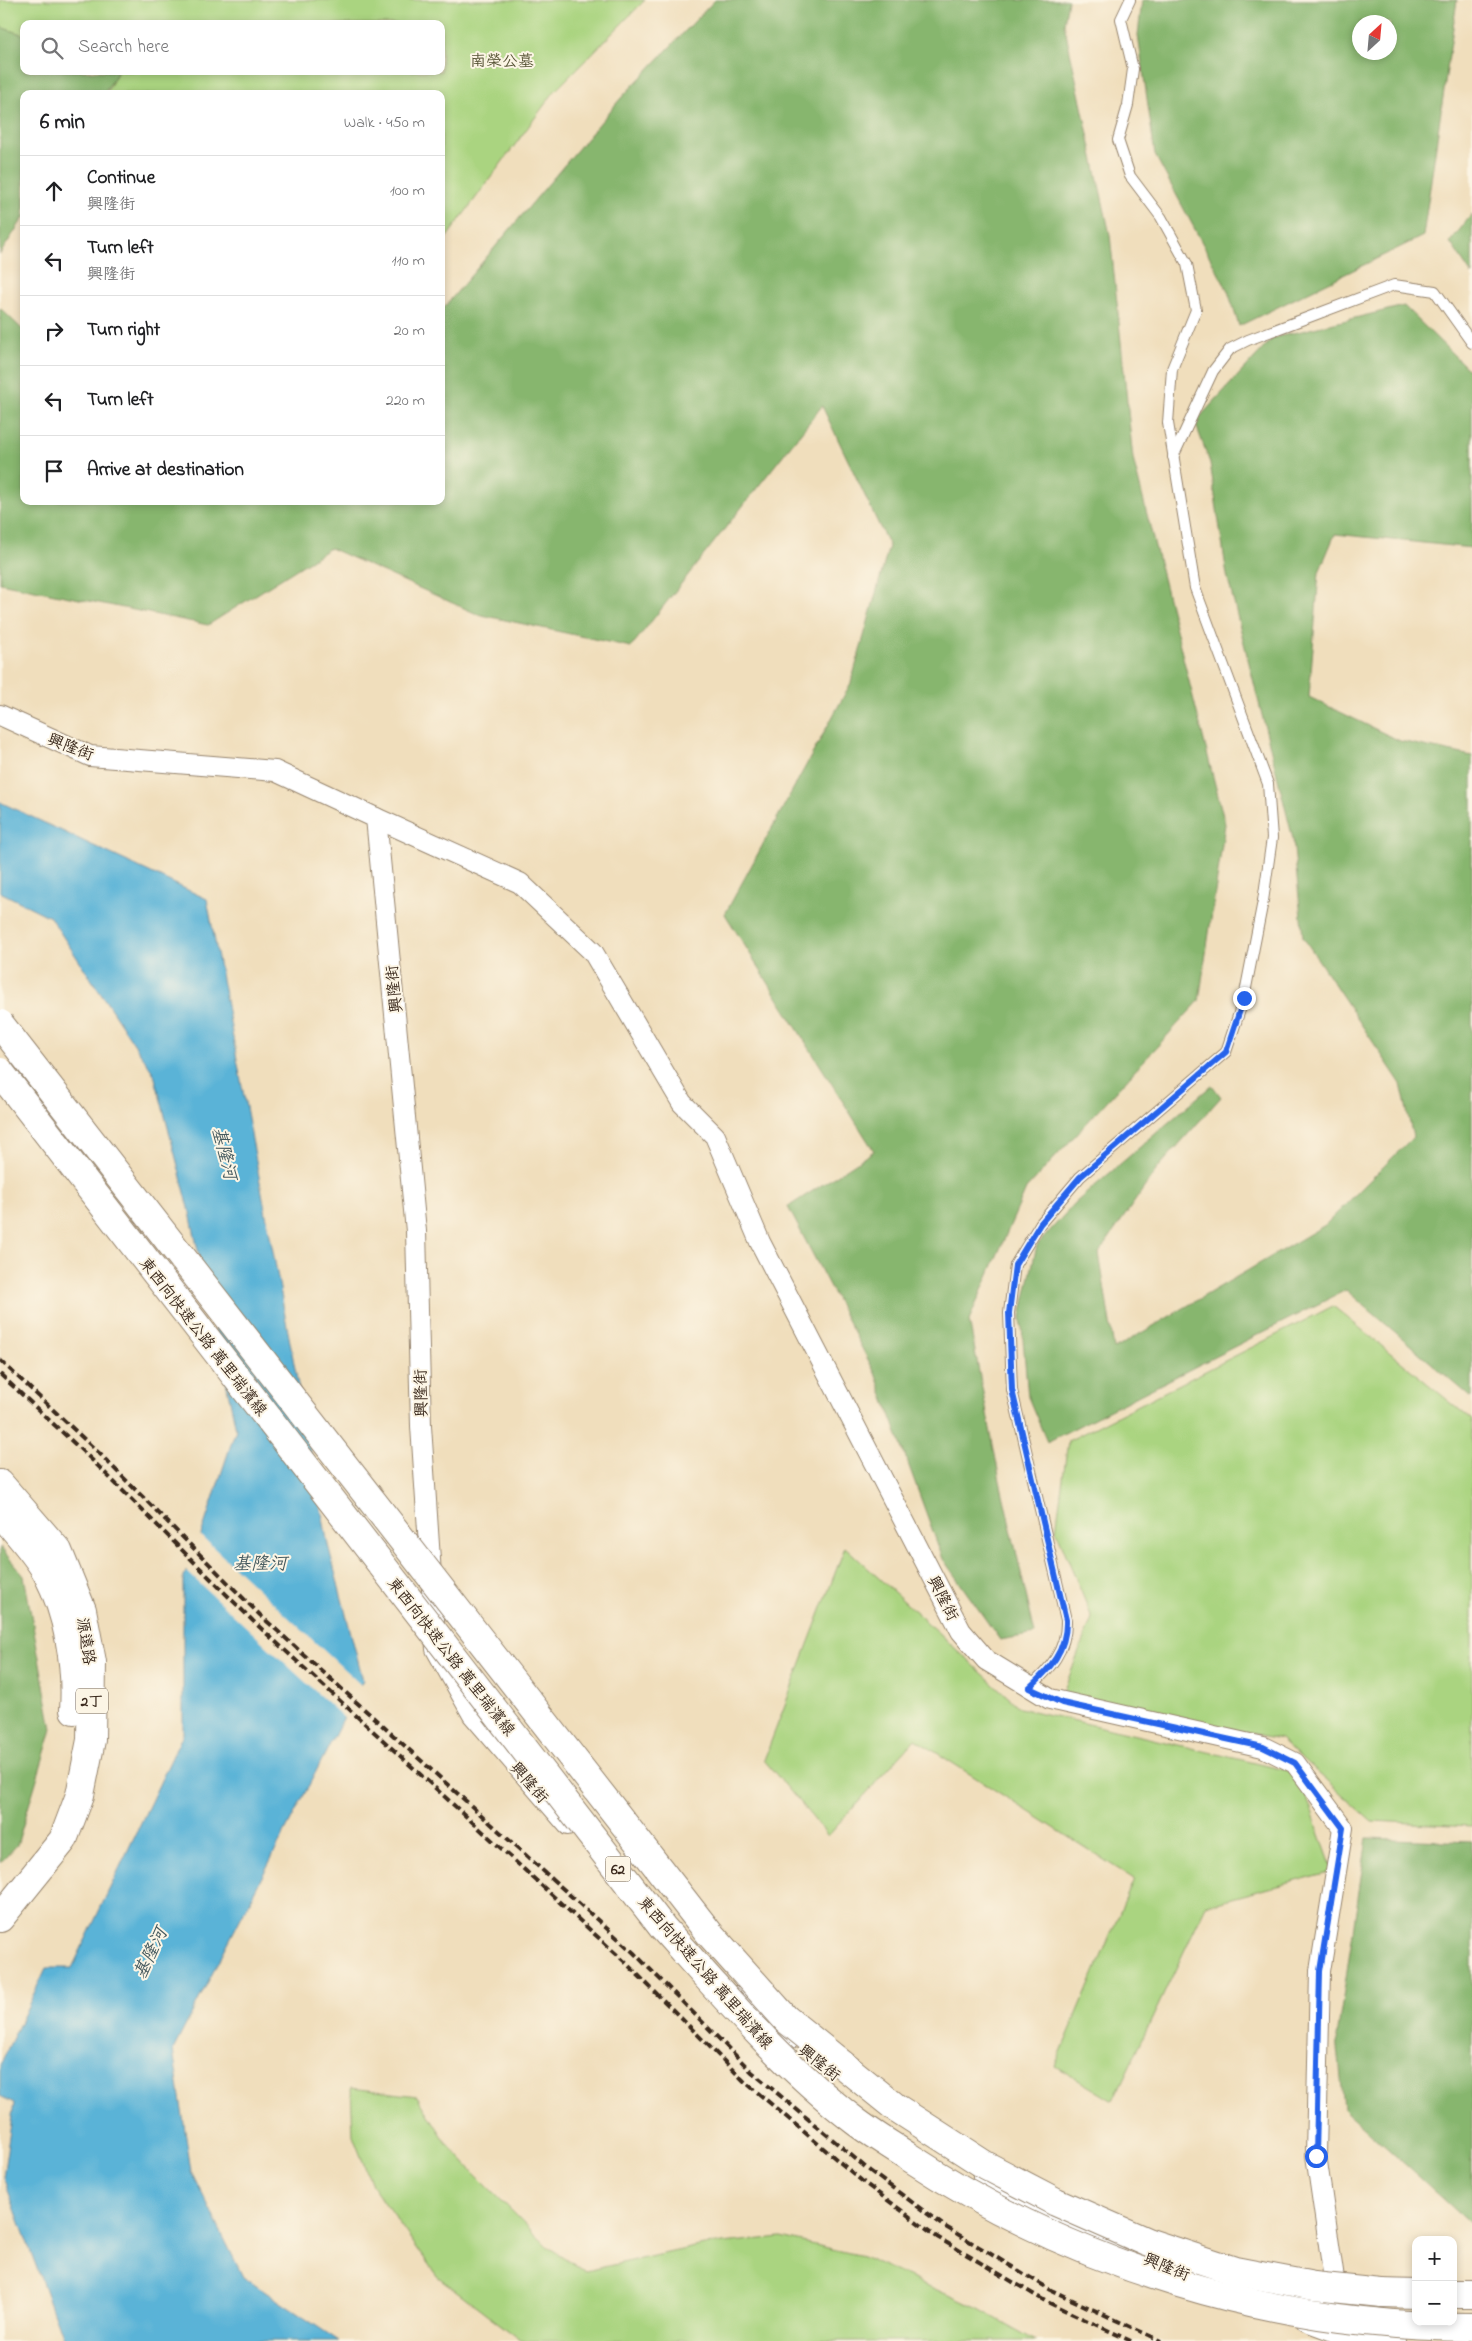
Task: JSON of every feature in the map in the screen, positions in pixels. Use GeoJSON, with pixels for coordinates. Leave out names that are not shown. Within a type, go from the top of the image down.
{"type":"FeatureCollection","features":[{"type":"Feature","properties":{"kind":"main road","name":"東西向快速公路 萬里瑞濱線"},"geometry":{"type":"LineString","coordinates":[[0,1024],[709,1933],[786,2019],[895,2107],[985,2165],[1056,2202],[1147,2242],[1235,2271],[1314,2286],[1381,2293],[1412,2294]]}},
{"type":"Feature","properties":{"kind":"main road","name":"東西向快速公路 萬里瑞濱線"},"geometry":{"type":"LineString","coordinates":[[0,1072],[663,1928],[762,2040],[855,2122],[959,2190],[1056,2239],[1137,2270],[1217,2295],[1292,2311],[1360,2322],[1437,2327],[1472,2327]]}},
{"type":"Feature","properties":{"kind":"main road","name":"源遠路"},"geometry":{"type":"LineString","coordinates":[[0,1484],[58,1551],[82,1610],[92,1662],[91,1740],[80,1795],[63,1840],[0,1918]]}},
{"type":"Feature","properties":{"kind":"main road","name":"源遠路"},"geometry":{"type":"LineString","coordinates":[[0,1512],[46,1572],[67,1627],[75,1692],[70,1767],[46,1835],[0,1892]]}},
{"type":"Feature","properties":{"kind":"main road"},"geometry":{"type":"LineString","coordinates":[[1457,2294],[1472,2294]]}},
{"type":"Feature","properties":{"kind":"street","name":"興隆街"},"geometry":{"type":"LineString","coordinates":[[0,715],[90,756],[275,771],[520,883],[593,952],[682,1103],[715,1136],[760,1242],[961,1631],[986,1660],[1029,1688],[1062,1703],[1263,1747],[1295,1763],[1343,1828],[1320,1971],[1316,2156],[1342,2334]]}},
{"type":"Feature","properties":{"kind":"street","name":"興隆街"},"geometry":{"type":"LineString","coordinates":[[376,818],[416,1231],[420,1426],[436,1649],[473,1715],[666,1940],[872,2102],[1017,2199],[1103,2241],[1342,2334],[1396,2341]]}},
{"type":"Feature","properties":{"kind":"lane"},"geometry":{"type":"LineString","coordinates":[[1029,1688],[1046,1673],[1063,1648],[1066,1620],[1012,1390],[1009,1313],[1015,1265],[1040,1224],[1080,1177],[1226,1052],[1244,998],[1263,901],[1272,838],[1268,784],[1253,738],[1195,588],[1173,458],[1168,423],[1172,369],[1196,310],[1187,264],[1161,217],[1130,176],[1118,140],[1128,105],[1134,69],[1120,19],[1130,0]]}},
{"type":"Feature","properties":{"kind":"lane"},"geometry":{"type":"LineString","coordinates":[[1173,458],[1212,372],[1230,349],[1248,340],[1394,285],[1434,291],[1472,344]]}},
{"type":"Feature","properties":{"kind":"green space","name":"南榮公墓"},"geometry":{"type":"Polygon","coordinates":[[[0,0],[645,0],[554,92],[445,240],[445,90],[108,90],[116,75],[445,75],[445,20],[20,20],[20,34],[3,28],[0,25],[0,0]]]}},
{"type":"Feature","properties":{"kind":"green space"},"geometry":{"type":"Polygon","coordinates":[[[715,0],[1068,0],[1064,24],[1110,235],[1133,459],[1225,824],[1199,1001],[1026,1189],[969,1320],[1000,1481],[1035,1634],[1000,1640],[943,1559],[875,1373],[788,1207],[874,1151],[725,914],[851,683],[889,546],[822,406],[631,647],[477,614],[330,548],[208,625],[0,583],[0,308],[20,327],[20,505],[445,505],[445,306],[621,98],[715,0]]]}},
{"type":"Feature","properties":{"kind":"green space"},"geometry":{"type":"Polygon","coordinates":[[[1142,0],[1457,0],[1423,236],[1239,326],[1228,291],[1155,155],[1138,35],[1142,0]]]}},
{"type":"Feature","properties":{"kind":"green space"},"geometry":{"type":"Polygon","coordinates":[[[0,25],[3,28],[20,34],[20,75],[116,75],[106,90],[20,90],[20,223],[0,254],[0,25]]]}},
{"type":"Feature","properties":{"kind":"green space"},"geometry":{"type":"Polygon","coordinates":[[[1472,214],[1472,275],[1450,242],[1472,214]]]}},
{"type":"Feature","properties":{"kind":"green space"},"geometry":{"type":"Polygon","coordinates":[[[1404,306],[1472,373],[1472,548],[1335,534],[1319,572],[1309,697],[1400,741],[1472,756],[1472,1398],[1346,1290],[1047,1442],[1028,1397],[1021,1316],[1037,1245],[1075,1203],[1212,1085],[1221,1097],[1157,1169],[1099,1253],[1114,1349],[1325,1225],[1413,1137],[1401,1084],[1303,937],[1293,839],[1227,575],[1210,463],[1195,422],[1273,338],[1404,306]]]}},
{"type":"Feature","properties":{"kind":"green space"},"geometry":{"type":"Polygon","coordinates":[[[1333,1306],[1472,1420],[1472,1826],[1372,1821],[1280,1739],[1062,1695],[1092,1618],[1056,1530],[1068,1441],[1333,1306]]]}},
{"type":"Feature","properties":{"kind":"green space"},"geometry":{"type":"Polygon","coordinates":[[[0,1547],[24,1576],[52,1729],[17,1845],[0,1863],[0,1547]]]}},
{"type":"Feature","properties":{"kind":"green space"},"geometry":{"type":"Polygon","coordinates":[[[845,1547],[1020,1708],[1298,1773],[1333,1871],[1206,1905],[1113,2101],[1055,2066],[1134,1879],[915,1739],[828,1836],[764,1760],[845,1547]]]}},
{"type":"Feature","properties":{"kind":"green space"},"geometry":{"type":"Polygon","coordinates":[[[1367,1838],[1472,1842],[1472,2225],[1344,2109],[1337,2037],[1367,1838]]]}},
{"type":"Feature","properties":{"kind":"green space"},"geometry":{"type":"Polygon","coordinates":[[[351,2088],[417,2096],[448,2145],[472,2171],[548,2247],[585,2271],[704,2245],[781,2237],[862,2256],[979,2309],[1036,2341],[522,2341],[437,2276],[372,2185],[353,2136],[351,2088]]]}},
{"type":"Feature","properties":{"kind":"water","name":"基隆河"},"geometry":{"type":"Polygon","coordinates":[[[0,802],[207,899],[328,1545],[363,1680],[173,2050],[191,2171],[243,2277],[339,2341],[64,2341],[3,2177],[14,2103],[0,2096],[0,2065],[46,1968],[72,1968],[183,1734],[183,1579],[201,1535],[236,1429],[189,1208],[154,1074],[50,917],[0,892],[0,802]]]}},
{"type":"Feature","properties":{"kind":"pier"},"geometry":{"type":"Polygon","coordinates":[[[199,1534],[362,1686],[345,1719],[184,1569],[199,1534]]]}},
{"type":"Feature","properties":{"kind":"railway"},"geometry":{"type":"LineString","coordinates":[[0,1360],[99,1453],[260,1615],[634,1953],[752,2072],[870,2171],[944,2226],[1051,2290],[1161,2341]]}},
{"type":"Feature","properties":{"kind":"railway"},"geometry":{"type":"LineString","coordinates":[[0,1374],[92,1460],[253,1621],[625,1962],[744,2081],[862,2181],[937,2237],[1045,2301],[1131,2341]]}},
{"type":"Feature","properties":{"kind":"route"},"geometry":{"type":"LineString","coordinates":[[1244,998],[1226,1052],[1080,1177],[1040,1224],[1015,1265],[1009,1313],[1012,1390],[1066,1620],[1063,1648],[1046,1673],[1029,1688],[1062,1703],[1263,1747],[1295,1763],[1343,1828],[1320,1971],[1316,2156]]}}]}
